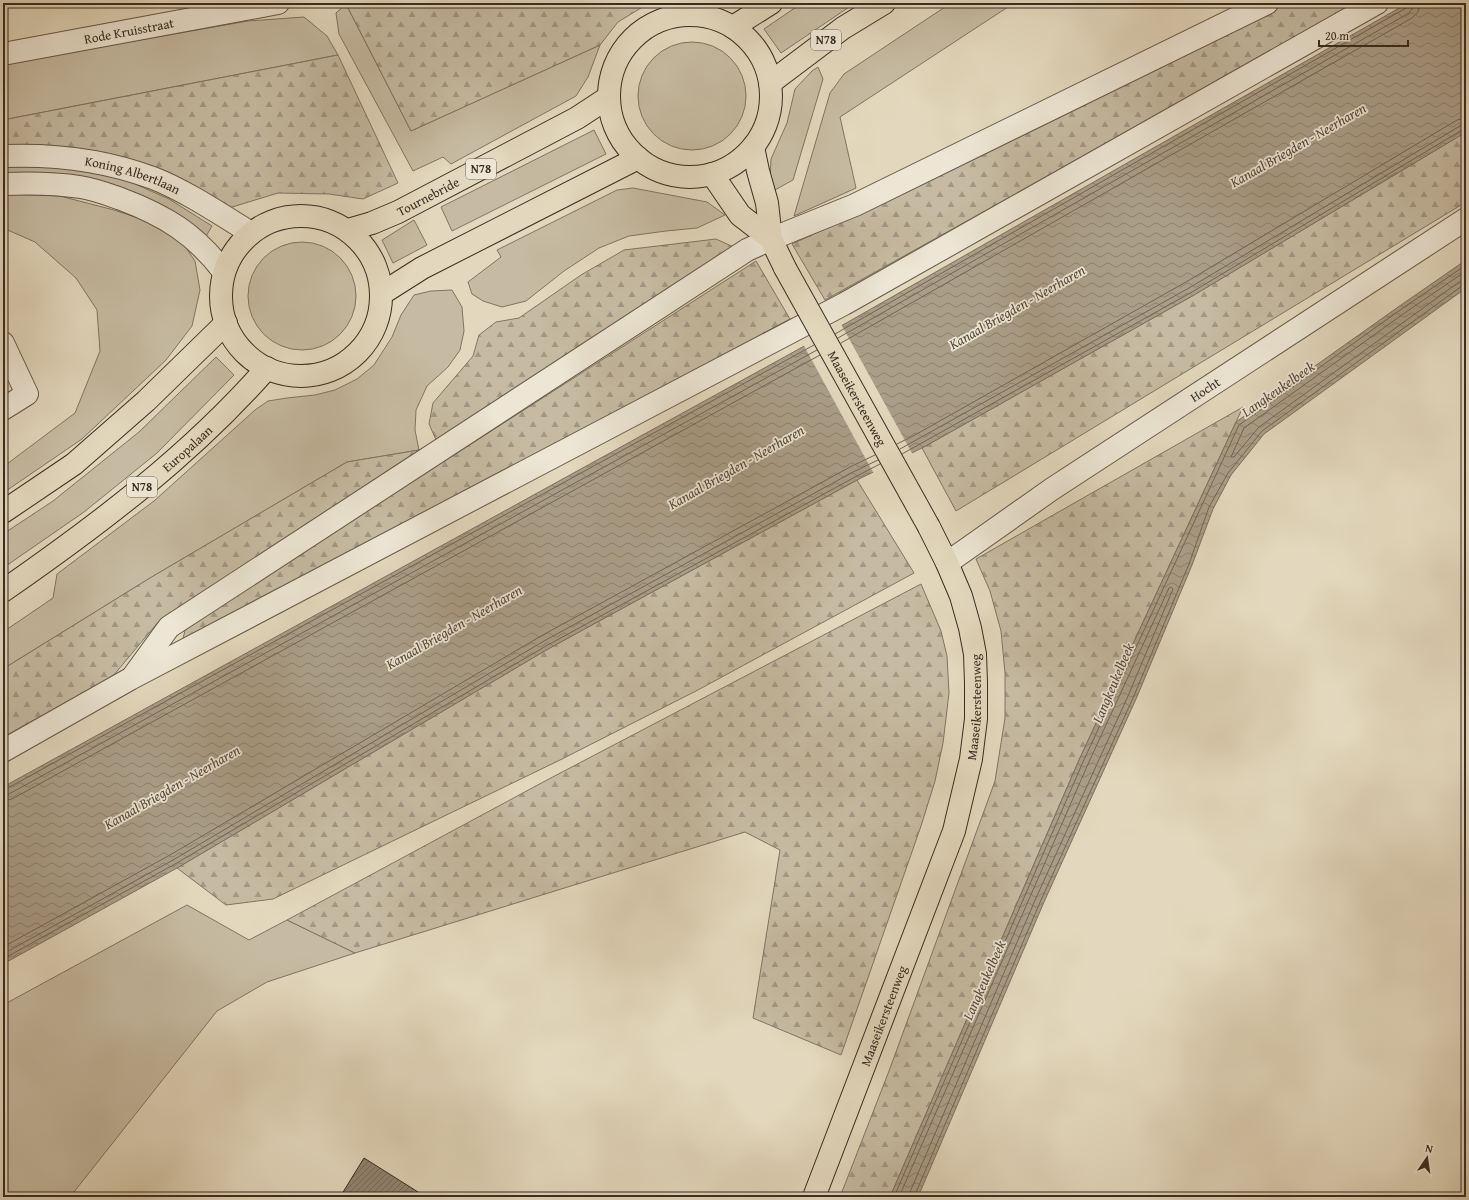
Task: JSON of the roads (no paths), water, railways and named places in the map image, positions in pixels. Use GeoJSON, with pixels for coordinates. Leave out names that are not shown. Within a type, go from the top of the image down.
{"type":"FeatureCollection","features":[{"type":"Feature","properties":{"kind":"main road"},"geometry":{"type":"LineString","coordinates":[[733,27],[770,3]]}},
{"type":"Feature","properties":{"kind":"main road","name":"N78"},"geometry":{"type":"LineString","coordinates":[[770,83],[843,28],[884,3]]}},
{"type":"Feature","properties":{"kind":"main road"},"geometry":{"type":"LineString","coordinates":[[687,15],[710,17],[733,27],[746,37],[757,50],[768,71],[770,83],[772,99],[769,116],[753,147],[742,158],[729,167],[712,174],[684,176],[669,174],[656,169],[638,158],[625,144],[611,114],[609,97],[611,76],[616,62],[625,47],[638,34],[648,26],[664,19],[687,15]]}},
{"type":"Feature","properties":{"kind":"main road","name":"Tournebride"},"geometry":{"type":"LineString","coordinates":[[348,230],[372,223],[398,212],[577,118],[609,97]]}},
{"type":"Feature","properties":{"kind":"main road","name":"Maaseikersteenweg"},"geometry":{"type":"LineString","coordinates":[[753,147],[767,203],[771,238],[784,268],[929,527],[947,563],[961,596],[970,628],[975,654],[976,719],[971,759],[954,831],[814,1197]]}},
{"type":"Feature","properties":{"kind":"main road"},"geometry":{"type":"LineString","coordinates":[[381,294],[422,268],[638,158]]}},
{"type":"Feature","properties":{"kind":"main road","name":"Maaseikersteenweg"},"geometry":{"type":"LineString","coordinates":[[712,174],[740,215],[771,238]]}},
{"type":"Feature","properties":{"kind":"main road"},"geometry":{"type":"LineString","coordinates":[[304,215],[323,218],[348,230],[364,245],[376,266],[380,280],[380,314],[374,331],[366,344],[357,354],[346,362],[332,369],[310,376],[278,373],[248,356],[234,340],[226,323],[221,305],[221,290],[224,272],[232,255],[242,242],[251,233],[263,225],[275,220],[304,215]]}},
{"type":"Feature","properties":{"kind":"main road"},"geometry":{"type":"LineString","coordinates":[[3,512],[74,464],[146,401],[226,323]]}},
{"type":"Feature","properties":{"kind":"main road","name":"Europalaan"},"geometry":{"type":"LineString","coordinates":[[3,591],[56,554],[132,496],[205,433],[267,368]]}},
{"type":"Feature","properties":{"kind":"street","name":"Rode Kruisstraat"},"geometry":{"type":"LineString","coordinates":[[3,54],[278,3]]}},
{"type":"Feature","properties":{"kind":"street"},"geometry":{"type":"LineString","coordinates":[[130,679],[169,627],[738,256],[771,238],[855,204],[1267,3]]}},
{"type":"Feature","properties":{"kind":"street"},"geometry":{"type":"LineString","coordinates":[[3,751],[130,679],[844,304],[1377,3]]}},
{"type":"Feature","properties":{"kind":"street","name":"Koning Albertlaan"},"geometry":{"type":"LineString","coordinates":[[3,156],[54,156],[84,160],[135,172],[154,178],[251,233]]}},
{"type":"Feature","properties":{"kind":"street","name":"Koning Albertlaan"},"geometry":{"type":"LineString","coordinates":[[3,184],[53,184],[81,187],[145,208],[186,232],[211,255],[224,272]]}},
{"type":"Feature","properties":{"kind":"street","name":"Hocht"},"geometry":{"type":"LineString","coordinates":[[947,563],[1052,489],[1466,219]]}},
{"type":"Feature","properties":{"kind":"street"},"geometry":{"type":"LineString","coordinates":[[3,343],[27,394],[3,409]]}},
{"type":"Feature","properties":{"kind":"water","name":"Kanaal Briegden - Neerharen"},"geometry":{"type":"Polygon","coordinates":[[[1408,3],[1466,3],[1466,132],[1194,295],[922,448],[857,480],[548,649],[177,868],[3,964],[3,787],[848,322],[1408,3]]]}},
{"type":"Feature","properties":{"kind":"water","name":"Langkeukelbeek"},"geometry":{"type":"Polygon","coordinates":[[[1466,260],[1466,288],[1264,434],[1231,475],[1213,509],[1192,565],[1136,699],[1044,902],[918,1197],[890,1197],[1079,760],[1236,422],[1466,260]]]}}]}
